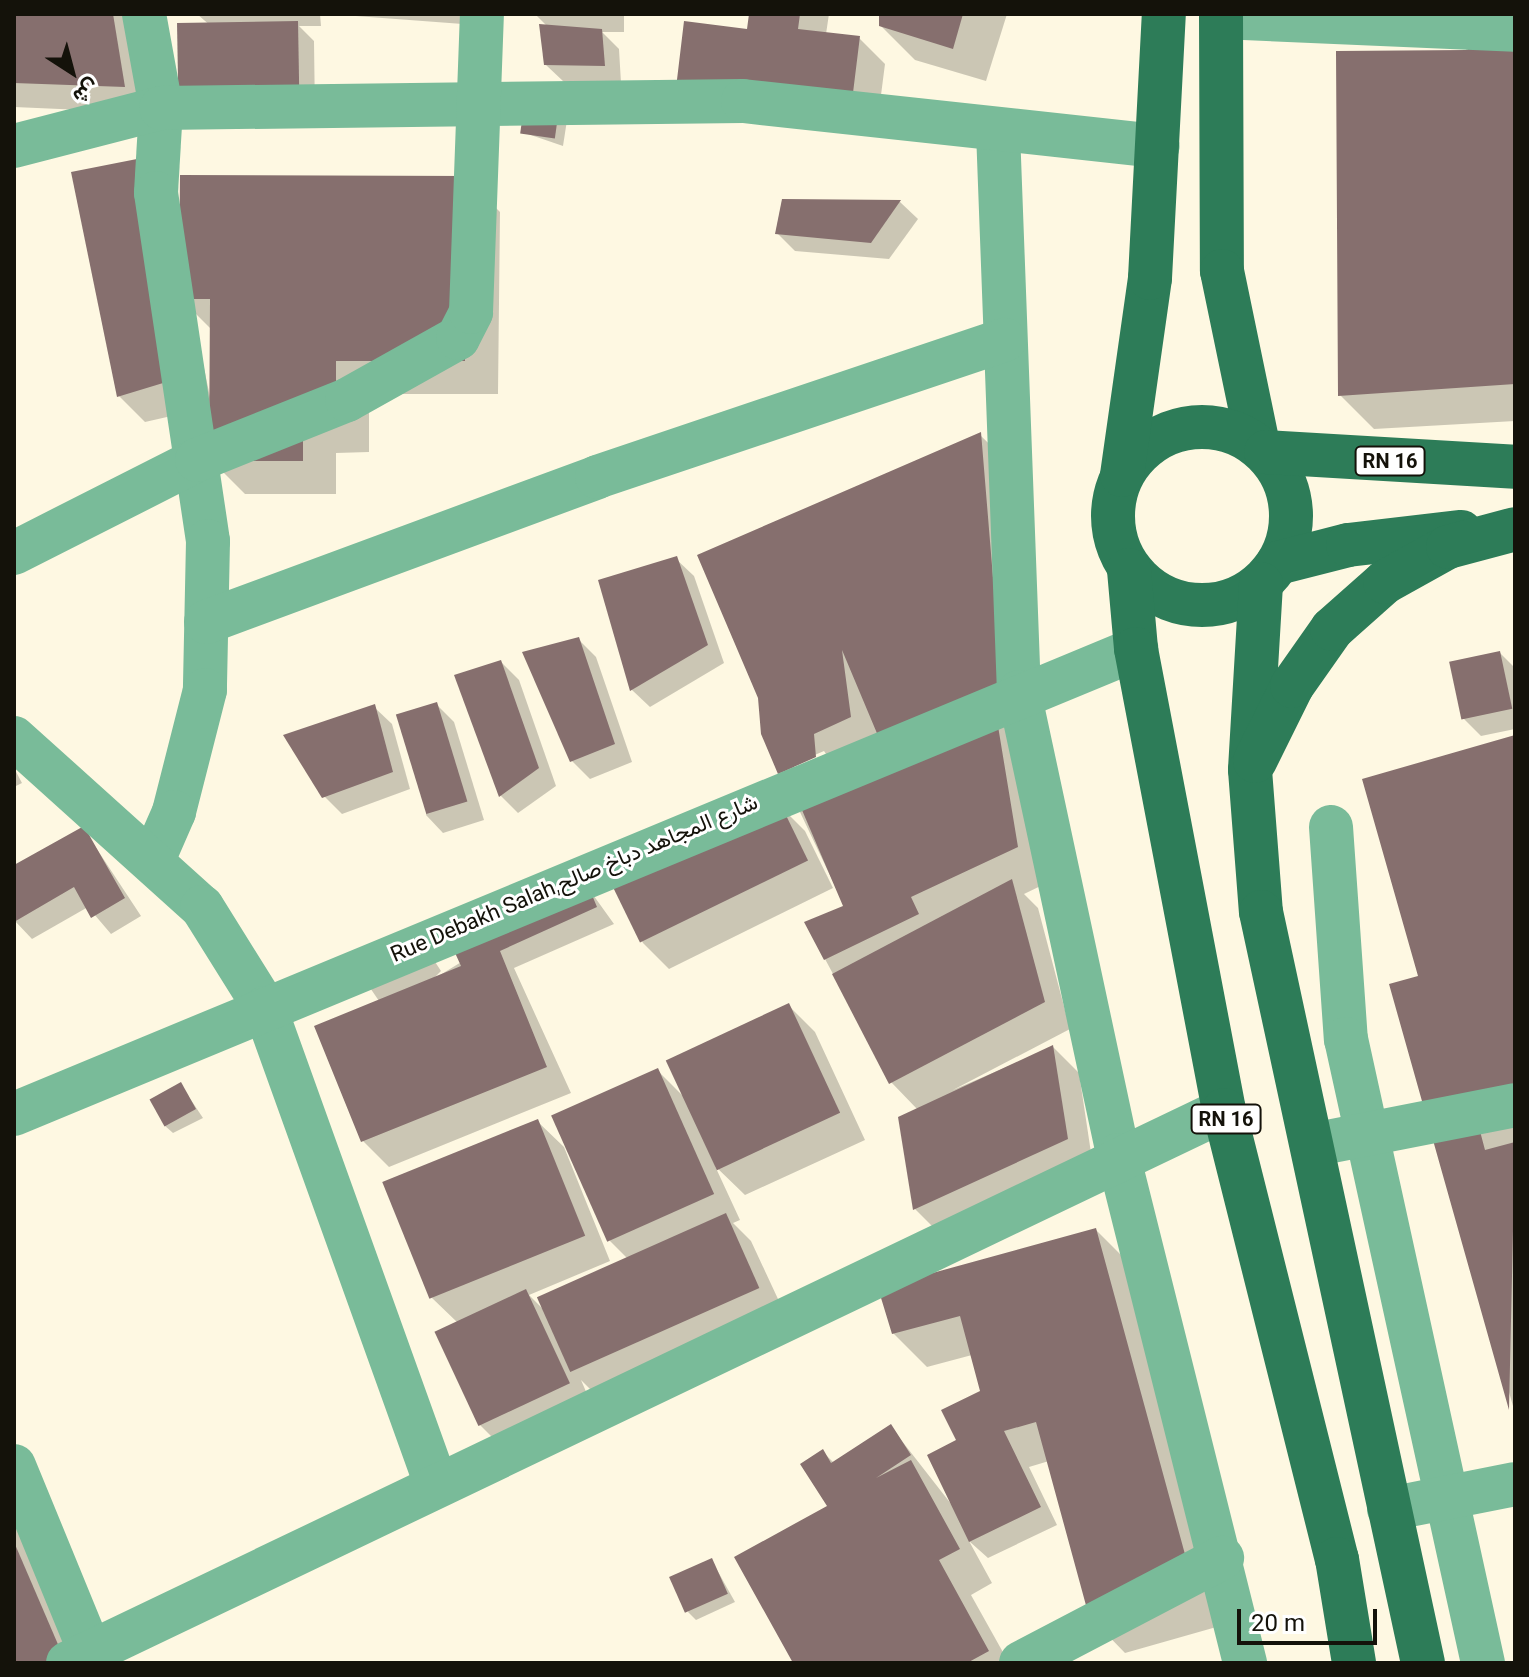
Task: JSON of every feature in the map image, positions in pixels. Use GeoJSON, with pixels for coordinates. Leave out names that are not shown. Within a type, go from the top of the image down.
{"type":"FeatureCollection","features":[{"type":"Feature","properties":{"kind":"main road"},"geometry":{"type":"LineString","coordinates":[[1164,14],[1143,344],[1112,523],[1129,570],[1177,603],[1221,603],[1270,574],[1348,545],[1515,528]]}},
{"type":"Feature","properties":{"kind":"main road"},"geometry":{"type":"LineString","coordinates":[[1221,15],[1222,271],[1262,449],[1291,505],[1270,574],[1250,770],[1261,912],[1423,1663]]}},
{"type":"Feature","properties":{"kind":"main road"},"geometry":{"type":"LineString","coordinates":[[1122,475],[1141,449],[1168,433],[1215,428],[1262,449]]}},
{"type":"Feature","properties":{"kind":"main road","name":"RN 16"},"geometry":{"type":"LineString","coordinates":[[1262,449],[1515,467]]}},
{"type":"Feature","properties":{"kind":"main road"},"geometry":{"type":"LineString","coordinates":[[1250,770],[1292,686],[1332,629],[1385,582],[1448,547],[1515,528]]}},
{"type":"Feature","properties":{"kind":"main road","name":"RN 16"},"geometry":{"type":"LineString","coordinates":[[1129,570],[1136,649],[1224,1110],[1337,1559],[1354,1663]]}},
{"type":"Feature","properties":{"kind":"street"},"geometry":{"type":"LineString","coordinates":[[144,14],[161,108],[156,193],[208,541],[205,690],[174,812],[153,860]]}},
{"type":"Feature","properties":{"kind":"street"},"geometry":{"type":"LineString","coordinates":[[14,553],[197,460],[347,400],[458,338],[471,312],[482,14]]}},
{"type":"Feature","properties":{"kind":"street"},"geometry":{"type":"LineString","coordinates":[[1221,15],[1515,30]]}},
{"type":"Feature","properties":{"kind":"street"},"geometry":{"type":"LineString","coordinates":[[14,146],[161,108],[743,101],[1158,146]]}},
{"type":"Feature","properties":{"kind":"street"},"geometry":{"type":"LineString","coordinates":[[998,131],[1019,692],[1118,1155],[1222,1558],[1245,1663]]}},
{"type":"Feature","properties":{"kind":"street"},"geometry":{"type":"LineString","coordinates":[[206,622],[597,477],[1005,340]]}},
{"type":"Feature","properties":{"kind":"street","name":"Rue Debakh Salah,شارع المجاهد دباخ صالح"},"geometry":{"type":"LineString","coordinates":[[14,1114],[1019,692],[1136,649]]}},
{"type":"Feature","properties":{"kind":"street"},"geometry":{"type":"LineString","coordinates":[[14,738],[202,907],[265,1008],[436,1484]]}},
{"type":"Feature","properties":{"kind":"street"},"geometry":{"type":"LineString","coordinates":[[1331,827],[1346,1039],[1450,1497],[1483,1663]]}},
{"type":"Feature","properties":{"kind":"street"},"geometry":{"type":"LineString","coordinates":[[1312,1145],[1515,1105]]}},
{"type":"Feature","properties":{"kind":"street"},"geometry":{"type":"LineString","coordinates":[[14,1466],[79,1657],[1118,1155],[1224,1110]]}},
{"type":"Feature","properties":{"kind":"street"},"geometry":{"type":"LineString","coordinates":[[1389,1509],[1515,1484]]}},
{"type":"Feature","properties":{"kind":"street"},"geometry":{"type":"LineString","coordinates":[[1021,1663],[1222,1558]]}},
{"type":"Feature","properties":{"kind":"building"},"geometry":{"type":"Polygon","coordinates":[[[14,14],[113,14],[125,87],[14,83],[14,14]]]}},
{"type":"Feature","properties":{"kind":"building"},"geometry":{"type":"Polygon","coordinates":[[[749,14],[800,14],[798,29],[860,36],[851,109],[676,88],[684,21],[747,29],[749,14]]]}},
{"type":"Feature","properties":{"kind":"building"},"geometry":{"type":"Polygon","coordinates":[[[879,14],[963,14],[953,49],[879,26],[879,14]]]}},
{"type":"Feature","properties":{"kind":"building"},"geometry":{"type":"Polygon","coordinates":[[[1515,14],[1515,384],[1338,396],[1336,51],[1467,50],[1515,14]]]}},
{"type":"Feature","properties":{"kind":"building"},"geometry":{"type":"Polygon","coordinates":[[[298,21],[299,99],[178,101],[177,23],[298,21]]]}},
{"type":"Feature","properties":{"kind":"building"},"geometry":{"type":"Polygon","coordinates":[[[539,24],[602,29],[605,66],[544,65],[539,24]]]}},
{"type":"Feature","properties":{"kind":"building"},"geometry":{"type":"Polygon","coordinates":[[[527,85],[562,90],[555,138],[520,134],[527,85]]]}},
{"type":"Feature","properties":{"kind":"building"},"geometry":{"type":"Polygon","coordinates":[[[142,158],[173,380],[117,397],[71,172],[142,158]]]}},
{"type":"Feature","properties":{"kind":"building"},"geometry":{"type":"Polygon","coordinates":[[[180,175],[467,176],[465,361],[336,361],[336,419],[303,420],[303,461],[209,461],[210,299],[179,299],[180,175]]]}},
{"type":"Feature","properties":{"kind":"building"},"geometry":{"type":"Polygon","coordinates":[[[782,199],[901,200],[871,243],[775,234],[782,199]]]}},
{"type":"Feature","properties":{"kind":"building"},"geometry":{"type":"Polygon","coordinates":[[[981,432],[1003,699],[884,750],[842,650],[851,717],[814,734],[816,757],[778,774],[761,734],[758,698],[697,555],[981,432]]]}},
{"type":"Feature","properties":{"kind":"building"},"geometry":{"type":"Polygon","coordinates":[[[677,556],[708,645],[630,691],[598,580],[677,556]]]}},
{"type":"Feature","properties":{"kind":"building"},"geometry":{"type":"Polygon","coordinates":[[[579,637],[615,744],[570,762],[522,652],[579,637]]]}},
{"type":"Feature","properties":{"kind":"building"},"geometry":{"type":"Polygon","coordinates":[[[1500,651],[1512,709],[1461,720],[1449,662],[1500,651]]]}},
{"type":"Feature","properties":{"kind":"building"},"geometry":{"type":"Polygon","coordinates":[[[501,660],[539,768],[499,797],[454,675],[501,660]]]}},
{"type":"Feature","properties":{"kind":"building"},"geometry":{"type":"Polygon","coordinates":[[[437,702],[467,801],[426,814],[396,715],[437,702]]]}},
{"type":"Feature","properties":{"kind":"building"},"geometry":{"type":"Polygon","coordinates":[[[375,704],[393,772],[322,798],[283,735],[375,704]]]}},
{"type":"Feature","properties":{"kind":"building"},"geometry":{"type":"Polygon","coordinates":[[[997,720],[1018,847],[911,897],[919,914],[824,960],[804,922],[843,906],[796,796],[997,720]]]}},
{"type":"Feature","properties":{"kind":"building"},"geometry":{"type":"Polygon","coordinates":[[[1515,735],[1515,1105],[1476,1116],[1485,1150],[1515,1142],[1509,1410],[1389,984],[1418,976],[1362,779],[1515,735]]]}},
{"type":"Feature","properties":{"kind":"building"},"geometry":{"type":"Polygon","coordinates":[[[780,803],[808,861],[640,942],[612,885],[780,803]]]}},
{"type":"Feature","properties":{"kind":"building"},"geometry":{"type":"Polygon","coordinates":[[[84,826],[125,898],[91,918],[74,887],[14,922],[14,865],[84,826]]]}},
{"type":"Feature","properties":{"kind":"building"},"geometry":{"type":"Polygon","coordinates":[[[1012,879],[1045,1002],[889,1084],[832,974],[1012,879]]]}},
{"type":"Feature","properties":{"kind":"building"},"geometry":{"type":"Polygon","coordinates":[[[587,883],[597,907],[500,951],[547,1067],[361,1142],[314,1026],[461,966],[451,944],[587,883]]]}},
{"type":"Feature","properties":{"kind":"building"},"geometry":{"type":"Polygon","coordinates":[[[789,1003],[840,1113],[717,1170],[666,1060],[789,1003]]]}},
{"type":"Feature","properties":{"kind":"building"},"geometry":{"type":"Polygon","coordinates":[[[1053,1045],[1068,1139],[913,1210],[898,1117],[1053,1045]]]}},
{"type":"Feature","properties":{"kind":"building"},"geometry":{"type":"Polygon","coordinates":[[[658,1068],[714,1194],[607,1242],[551,1116],[658,1068]]]}},
{"type":"Feature","properties":{"kind":"building"},"geometry":{"type":"Polygon","coordinates":[[[181,1082],[196,1109],[165,1127],[150,1099],[181,1082]]]}},
{"type":"Feature","properties":{"kind":"building"},"geometry":{"type":"Polygon","coordinates":[[[538,1119],[585,1236],[429,1299],[382,1182],[538,1119]]]}},
{"type":"Feature","properties":{"kind":"building"},"geometry":{"type":"Polygon","coordinates":[[[726,1213],[759,1288],[570,1372],[537,1297],[726,1213]]]}},
{"type":"Feature","properties":{"kind":"building"},"geometry":{"type":"Polygon","coordinates":[[[1096,1228],[1195,1591],[1090,1620],[1036,1422],[1004,1431],[1041,1507],[969,1542],[927,1455],[956,1440],[941,1410],[980,1391],[960,1316],[892,1334],[878,1288],[1096,1228]]]}},
{"type":"Feature","properties":{"kind":"building"},"geometry":{"type":"Polygon","coordinates":[[[526,1289],[570,1383],[478,1426],[434,1332],[526,1289]]]}},
{"type":"Feature","properties":{"kind":"building"},"geometry":{"type":"Polygon","coordinates":[[[891,1424],[911,1455],[876,1478],[911,1460],[960,1549],[939,1560],[989,1651],[967,1663],[793,1663],[734,1557],[827,1506],[800,1464],[823,1449],[831,1463],[891,1424]]]}},
{"type":"Feature","properties":{"kind":"building"},"geometry":{"type":"Polygon","coordinates":[[[14,1542],[66,1663],[14,1663],[14,1542]]]}},
{"type":"Feature","properties":{"kind":"building"},"geometry":{"type":"Polygon","coordinates":[[[712,1558],[728,1594],[685,1613],[669,1577],[712,1558]]]}}]}
